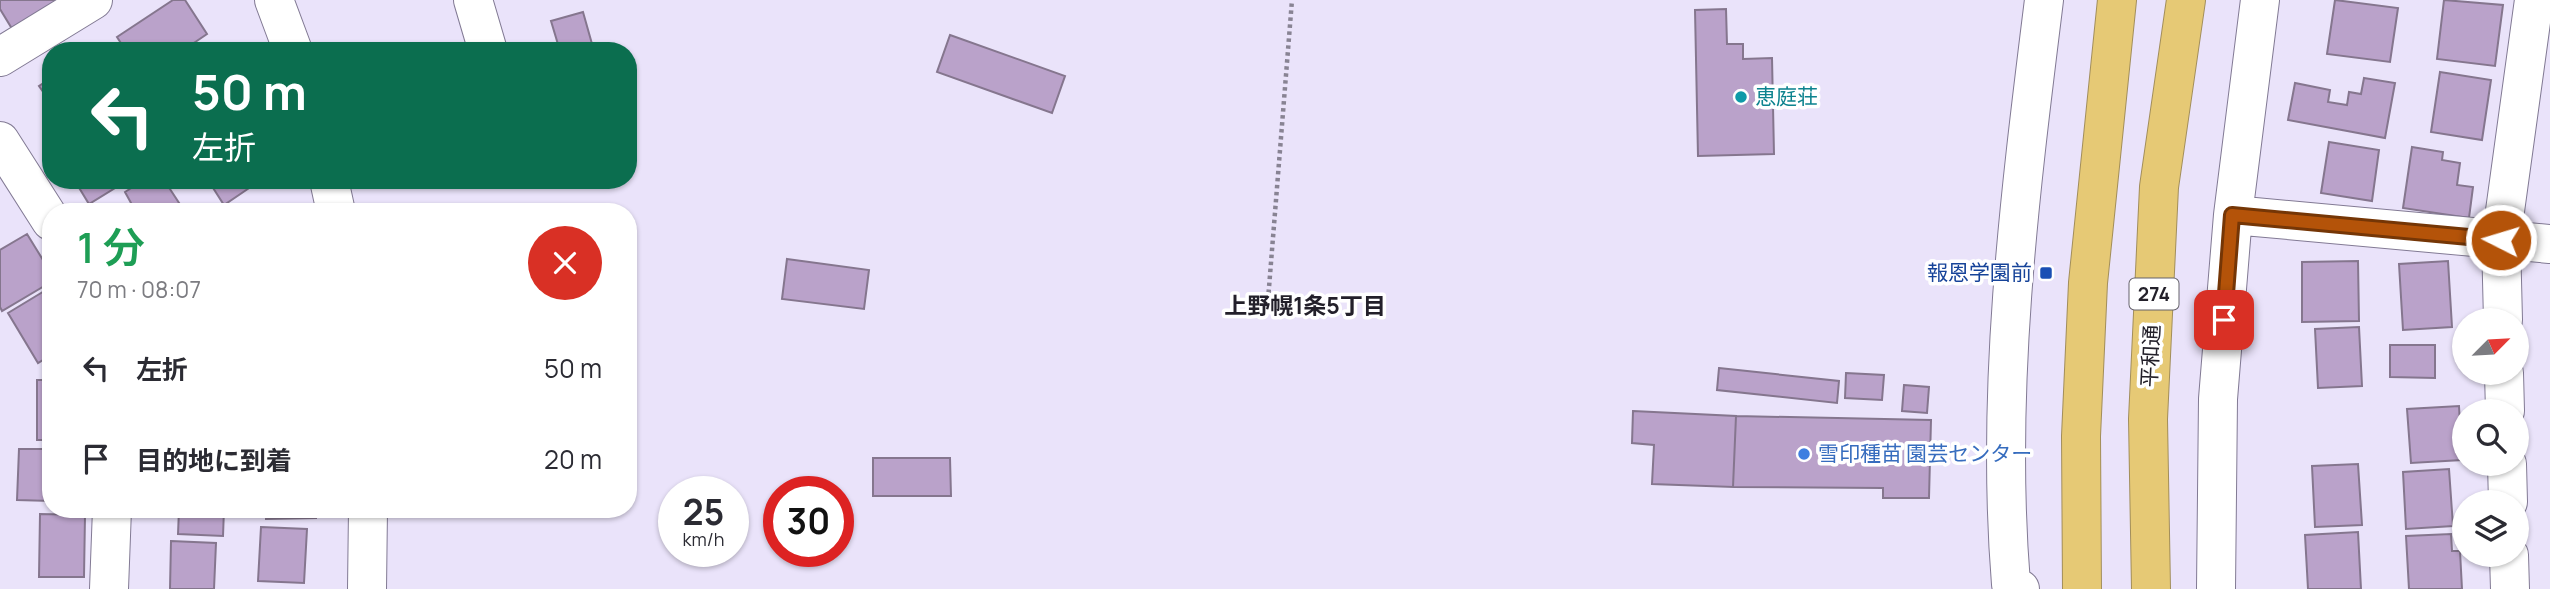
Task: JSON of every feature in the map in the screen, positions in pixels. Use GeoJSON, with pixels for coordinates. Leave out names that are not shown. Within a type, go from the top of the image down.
{"type":"FeatureCollection","features":[{"type":"Feature","properties":{"kind":"highway"},"geometry":{"type":"LineString","coordinates":[[2082,589],[2081,436],[2088,283],[2117,0]]}},
{"type":"Feature","properties":{"kind":"highway","name":"平和通"},"geometry":{"type":"LineString","coordinates":[[2151,589],[2148,419],[2159,187],[2186,0]]}},
{"type":"Feature","properties":{"kind":"street"},"geometry":{"type":"LineString","coordinates":[[0,57],[93,0]]}},
{"type":"Feature","properties":{"kind":"street"},"geometry":{"type":"LineString","coordinates":[[274,0],[291,42]]}},
{"type":"Feature","properties":{"kind":"street"},"geometry":{"type":"LineString","coordinates":[[472,0],[485,42]]}},
{"type":"Feature","properties":{"kind":"street"},"geometry":{"type":"LineString","coordinates":[[2020,589],[2011,584],[2006,520],[2006,380],[2024,153],[2044,0]]}},
{"type":"Feature","properties":{"kind":"street"},"geometry":{"type":"LineString","coordinates":[[2216,589],[2218,399],[2232,215],[2260,0]]}},
{"type":"Feature","properties":{"kind":"street"},"geometry":{"type":"LineString","coordinates":[[2503,308],[2501,240],[2534,0]]}},
{"type":"Feature","properties":{"kind":"street"},"geometry":{"type":"LineString","coordinates":[[0,141],[42,207]]}},
{"type":"Feature","properties":{"kind":"street"},"geometry":{"type":"LineString","coordinates":[[2232,215],[2550,244]]}},
{"type":"Feature","properties":{"kind":"street"},"geometry":{"type":"LineString","coordinates":[[110,589],[112,518]]}},
{"type":"Feature","properties":{"kind":"street"},"geometry":{"type":"LineString","coordinates":[[367,589],[368,518]]}},
{"type":"Feature","properties":{"kind":"street"},"geometry":{"type":"LineString","coordinates":[[2509,567],[2510,589]]}},
{"type":"Feature","properties":{"kind":"path"},"geometry":{"type":"LineString","coordinates":[[1268,300],[1292,0]]}},
{"type":"Feature","properties":{"kind":"building"},"geometry":{"type":"Polygon","coordinates":[[[0,0],[64,0],[14,32],[0,9],[0,0]]]}},
{"type":"Feature","properties":{"kind":"building"},"geometry":{"type":"Polygon","coordinates":[[[173,0],[185,0],[207,34],[195,42],[120,42],[117,37],[173,0]]]}},
{"type":"Feature","properties":{"kind":"building"},"geometry":{"type":"Polygon","coordinates":[[[2335,0],[2398,8],[2390,62],[2327,54],[2335,0]]]}},
{"type":"Feature","properties":{"kind":"building"},"geometry":{"type":"Polygon","coordinates":[[[2444,0],[2503,5],[2495,66],[2437,59],[2444,0]]]}},
{"type":"Feature","properties":{"kind":"building"},"geometry":{"type":"Polygon","coordinates":[[[1726,9],[1727,44],[1743,44],[1743,59],[1772,58],[1774,154],[1698,156],[1695,10],[1726,9]]]}},
{"type":"Feature","properties":{"kind":"building"},"geometry":{"type":"Polygon","coordinates":[[[583,12],[591,42],[557,42],[551,21],[583,12]]]}},
{"type":"Feature","properties":{"kind":"building"},"geometry":{"type":"Polygon","coordinates":[[[950,35],[1065,76],[1052,113],[937,72],[950,35]]]}},
{"type":"Feature","properties":{"kind":"building"},"geometry":{"type":"Polygon","coordinates":[[[2440,72],[2491,80],[2482,140],[2431,132],[2440,72]]]}},
{"type":"Feature","properties":{"kind":"building"},"geometry":{"type":"Polygon","coordinates":[[[2364,78],[2395,83],[2385,138],[2288,120],[2295,83],[2330,90],[2328,102],[2347,105],[2349,92],[2361,94],[2364,78]]]}},
{"type":"Feature","properties":{"kind":"building"},"geometry":{"type":"Polygon","coordinates":[[[2329,142],[2379,150],[2372,201],[2321,193],[2329,142]]]}},
{"type":"Feature","properties":{"kind":"building"},"geometry":{"type":"Polygon","coordinates":[[[2412,147],[2443,152],[2442,160],[2460,163],[2457,185],[2473,187],[2469,218],[2403,208],[2412,147]]]}},
{"type":"Feature","properties":{"kind":"building"},"geometry":{"type":"Polygon","coordinates":[[[80,189],[113,189],[91,203],[80,189]]]}},
{"type":"Feature","properties":{"kind":"building"},"geometry":{"type":"Polygon","coordinates":[[[130,189],[170,189],[179,203],[131,203],[125,192],[130,189]]]}},
{"type":"Feature","properties":{"kind":"building"},"geometry":{"type":"Polygon","coordinates":[[[214,189],[248,189],[227,203],[223,203],[214,189]]]}},
{"type":"Feature","properties":{"kind":"building"},"geometry":{"type":"Polygon","coordinates":[[[27,234],[42,258],[42,287],[2,311],[0,307],[0,250],[27,234]]]}},
{"type":"Feature","properties":{"kind":"building"},"geometry":{"type":"Polygon","coordinates":[[[787,259],[869,270],[864,309],[782,299],[787,259]]]}},
{"type":"Feature","properties":{"kind":"building"},"geometry":{"type":"Polygon","coordinates":[[[2358,261],[2359,321],[2302,322],[2302,262],[2358,261]]]}},
{"type":"Feature","properties":{"kind":"building"},"geometry":{"type":"Polygon","coordinates":[[[2448,261],[2452,327],[2403,330],[2399,264],[2448,261]]]}},
{"type":"Feature","properties":{"kind":"building"},"geometry":{"type":"Polygon","coordinates":[[[42,292],[42,361],[38,363],[8,313],[42,292]]]}},
{"type":"Feature","properties":{"kind":"building"},"geometry":{"type":"Polygon","coordinates":[[[2359,327],[2362,386],[2318,388],[2315,329],[2359,327]]]}},
{"type":"Feature","properties":{"kind":"building"},"geometry":{"type":"Polygon","coordinates":[[[2390,345],[2435,345],[2435,378],[2390,377],[2390,345]]]}},
{"type":"Feature","properties":{"kind":"building"},"geometry":{"type":"Polygon","coordinates":[[[1719,368],[1839,381],[1837,403],[1717,390],[1719,368]]]}},
{"type":"Feature","properties":{"kind":"building"},"geometry":{"type":"Polygon","coordinates":[[[1846,373],[1884,375],[1882,400],[1845,398],[1846,373]]]}},
{"type":"Feature","properties":{"kind":"building"},"geometry":{"type":"Polygon","coordinates":[[[37,380],[42,380],[42,440],[37,440],[37,380]]]}},
{"type":"Feature","properties":{"kind":"building"},"geometry":{"type":"Polygon","coordinates":[[[1904,385],[1929,387],[1927,413],[1902,411],[1904,385]]]}},
{"type":"Feature","properties":{"kind":"building"},"geometry":{"type":"Polygon","coordinates":[[[2452,406],[2452,461],[2411,463],[2407,409],[2452,406]]]}},
{"type":"Feature","properties":{"kind":"building"},"geometry":{"type":"Polygon","coordinates":[[[1633,411],[1736,416],[1733,487],[1652,484],[1654,445],[1632,443],[1633,411]]]}},
{"type":"Feature","properties":{"kind":"building"},"geometry":{"type":"Polygon","coordinates":[[[1736,416],[1931,420],[1929,498],[1883,498],[1883,488],[1733,487],[1736,416]]]}},
{"type":"Feature","properties":{"kind":"building"},"geometry":{"type":"Polygon","coordinates":[[[19,449],[42,449],[42,501],[17,500],[19,449]]]}},
{"type":"Feature","properties":{"kind":"building"},"geometry":{"type":"Polygon","coordinates":[[[873,458],[950,458],[951,496],[873,496],[873,458]]]}},
{"type":"Feature","properties":{"kind":"building"},"geometry":{"type":"Polygon","coordinates":[[[2358,464],[2362,525],[2315,527],[2312,466],[2358,464]]]}},
{"type":"Feature","properties":{"kind":"building"},"geometry":{"type":"Polygon","coordinates":[[[2449,469],[2452,526],[2406,529],[2403,472],[2449,469]]]}},
{"type":"Feature","properties":{"kind":"building"},"geometry":{"type":"Polygon","coordinates":[[[40,514],[42,518],[85,518],[84,577],[39,577],[40,514]]]}},
{"type":"Feature","properties":{"kind":"building"},"geometry":{"type":"Polygon","coordinates":[[[179,518],[224,518],[223,536],[178,534],[179,518]]]}},
{"type":"Feature","properties":{"kind":"building"},"geometry":{"type":"Polygon","coordinates":[[[261,527],[307,529],[304,583],[258,581],[261,527]]]}},
{"type":"Feature","properties":{"kind":"building"},"geometry":{"type":"Polygon","coordinates":[[[2358,532],[2361,589],[2308,589],[2305,535],[2358,532]]]}},
{"type":"Feature","properties":{"kind":"building"},"geometry":{"type":"Polygon","coordinates":[[[2451,534],[2452,567],[2461,567],[2462,589],[2409,589],[2406,536],[2451,534]]]}},
{"type":"Feature","properties":{"kind":"building"},"geometry":{"type":"Polygon","coordinates":[[[171,541],[216,543],[214,589],[170,589],[171,541]]]}},
{"type":"Feature","properties":{"kind":"place","name":"恵庭荘"},"geometry":{"type":"Point","coordinates":[1741,97]}},
{"type":"Feature","properties":{"kind":"place","name":"報恩学園前"},"geometry":{"type":"Point","coordinates":[2046,273]}},
{"type":"Feature","properties":{"kind":"place","name":"雪印種苗 園芸センター"},"geometry":{"type":"Point","coordinates":[1804,454]}},
{"type":"Feature","properties":{"kind":"district","name":"上野幌1条5丁目"},"geometry":{"type":"Point","coordinates":[1305,306]}},
{"type":"Feature","properties":{"kind":"route"},"geometry":{"type":"LineString","coordinates":[[2224,320],[2232,215],[2501,240]]}}]}
